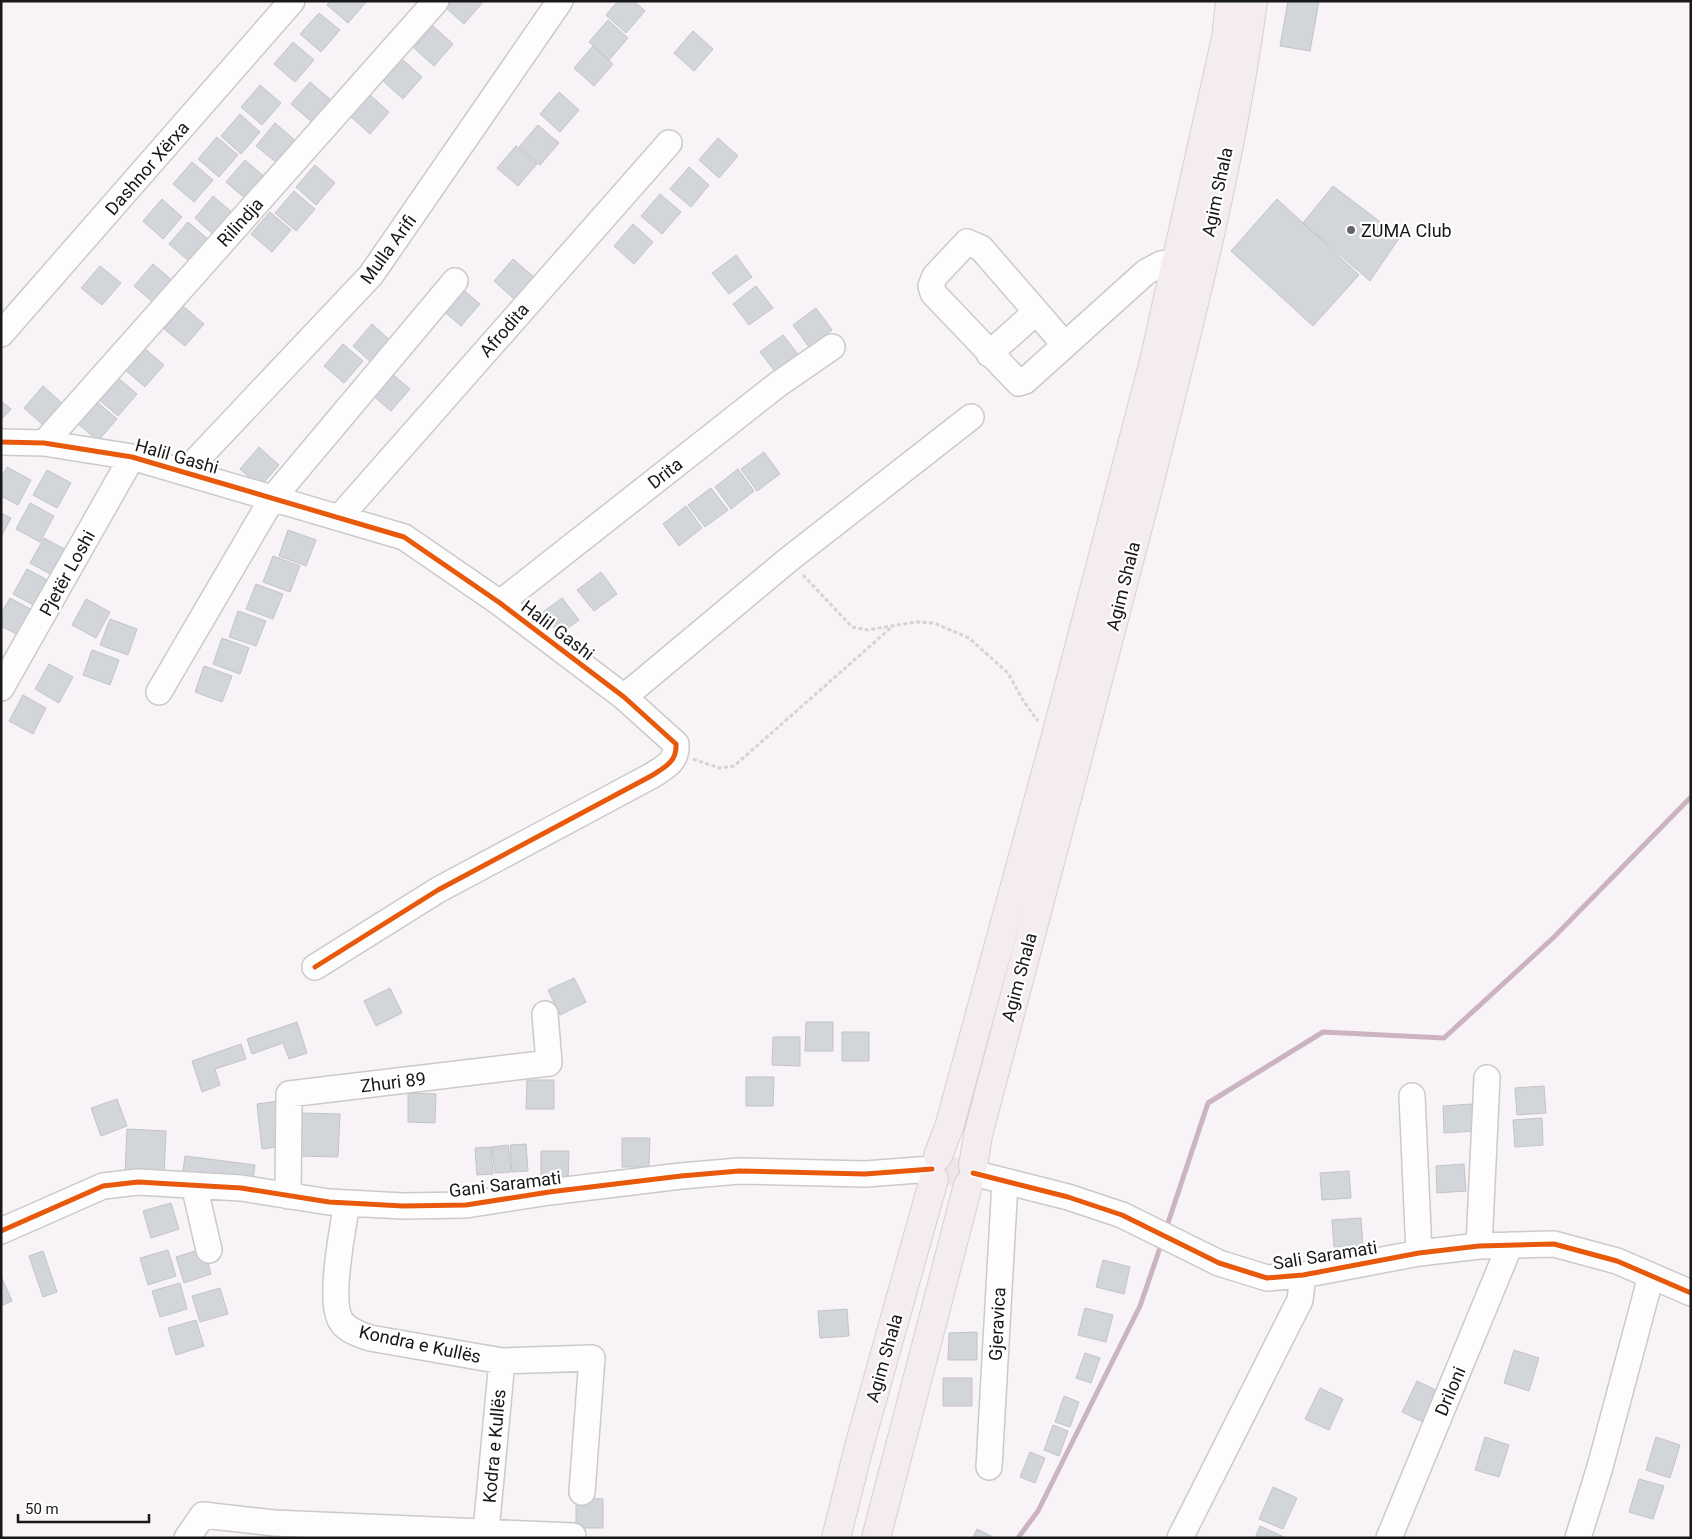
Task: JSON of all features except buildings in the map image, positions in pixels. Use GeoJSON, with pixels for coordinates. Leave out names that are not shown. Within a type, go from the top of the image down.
{"type":"FeatureCollection","features":[{"type":"Feature","properties":{"kind":"main road","name":"Agim Shala"},"geometry":{"type":"LineString","coordinates":[[836,1538],[935,1168],[950,1124],[1057,732],[1154,361],[1226,38],[1230,1]]}},
{"type":"Feature","properties":{"kind":"main road","name":"Agim Shala"},"geometry":{"type":"LineString","coordinates":[[876,1538],[971,1174],[978,1135],[1178,369],[1216,205],[1247,43],[1253,1]]}},
{"type":"Feature","properties":{"kind":"main road"},"geometry":{"type":"LineString","coordinates":[[935,1168],[946,1151],[960,1152],[966,1155],[971,1174]]}},
{"type":"Feature","properties":{"kind":"street","name":"Dashnor Xërxa"},"geometry":{"type":"LineString","coordinates":[[1,334],[292,1]]}},
{"type":"Feature","properties":{"kind":"street","name":"Rilindja"},"geometry":{"type":"LineString","coordinates":[[44,443],[436,1]]}},
{"type":"Feature","properties":{"kind":"street","name":"Mulla Arifi"},"geometry":{"type":"LineString","coordinates":[[185,472],[371,275],[560,1]]}},
{"type":"Feature","properties":{"kind":"street","name":"Afrodita"},"geometry":{"type":"LineString","coordinates":[[339,518],[669,143]]}},
{"type":"Feature","properties":{"kind":"street"},"geometry":{"type":"LineString","coordinates":[[1065,345],[981,248],[966,242],[935,276],[931,286],[933,293],[989,354],[1019,383],[1025,381],[1065,345],[1146,272],[1161,264],[1176,262]]}},
{"type":"Feature","properties":{"kind":"street"},"geometry":{"type":"LineString","coordinates":[[159,692],[272,499],[455,281]]}},
{"type":"Feature","properties":{"kind":"street"},"geometry":{"type":"LineString","coordinates":[[989,354],[1036,312]]}},
{"type":"Feature","properties":{"kind":"street","name":"Drita"},"geometry":{"type":"LineString","coordinates":[[500,602],[777,385],[832,347]]}},
{"type":"Feature","properties":{"kind":"street"},"geometry":{"type":"LineString","coordinates":[[624,697],[788,560],[971,417]]}},
{"type":"Feature","properties":{"kind":"street","name":"Halil Gashi"},"geometry":{"type":"LineString","coordinates":[[1,442],[44,443],[132,457],[404,537],[500,602],[624,697],[676,744],[677,754]]}},
{"type":"Feature","properties":{"kind":"street","name":"Pjetër Loshi"},"geometry":{"type":"LineString","coordinates":[[1,688],[132,457]]}},
{"type":"Feature","properties":{"kind":"street"},"geometry":{"type":"LineString","coordinates":[[315,967],[438,890],[651,776],[673,761],[677,754]]}},
{"type":"Feature","properties":{"kind":"street","name":"Zhuri 89"},"geometry":{"type":"LineString","coordinates":[[288,1196],[289,1094],[549,1064],[545,1014]]}},
{"type":"Feature","properties":{"kind":"street"},"geometry":{"type":"LineString","coordinates":[[1480,1246],[1487,1078]]}},
{"type":"Feature","properties":{"kind":"street"},"geometry":{"type":"LineString","coordinates":[[1412,1096],[1420,1253]]}},
{"type":"Feature","properties":{"kind":"street","name":"Gani Saramati"},"geometry":{"type":"LineString","coordinates":[[1,1231],[103,1186],[138,1182],[241,1188],[347,1203],[466,1206],[549,1192],[739,1171],[865,1174],[935,1168]]}},
{"type":"Feature","properties":{"kind":"street","name":"Sali Saramati"},"geometry":{"type":"LineString","coordinates":[[971,1174],[1104,1209],[1220,1263],[1268,1278],[1303,1275],[1420,1253],[1480,1246],[1554,1244],[1617,1261],[1691,1293]]}},
{"type":"Feature","properties":{"kind":"street","name":"Gjeravica"},"geometry":{"type":"LineString","coordinates":[[988,1467],[1004,1182]]}},
{"type":"Feature","properties":{"kind":"street"},"geometry":{"type":"LineString","coordinates":[[194,1185],[209,1250]]}},
{"type":"Feature","properties":{"kind":"street","name":"Kondra e Kullës"},"geometry":{"type":"LineString","coordinates":[[347,1203],[335,1298],[340,1320],[352,1332],[370,1338],[502,1361],[592,1358],[582,1492]]}},
{"type":"Feature","properties":{"kind":"street","name":"Driloni"},"geometry":{"type":"LineString","coordinates":[[1389,1538],[1510,1245]]}},
{"type":"Feature","properties":{"kind":"street","name":"Sali Saramati"},"geometry":{"type":"LineString","coordinates":[[1180,1538],[1300,1300],[1303,1275]]}},
{"type":"Feature","properties":{"kind":"street"},"geometry":{"type":"LineString","coordinates":[[1578,1538],[1600,1467],[1651,1276]]}},
{"type":"Feature","properties":{"kind":"street","name":"Kodra e Kullës"},"geometry":{"type":"LineString","coordinates":[[486,1531],[502,1361]]}},
{"type":"Feature","properties":{"kind":"street"},"geometry":{"type":"LineString","coordinates":[[187,1538],[203,1515],[274,1523],[573,1536]]}},
{"type":"Feature","properties":{"kind":"path"},"geometry":{"type":"LineString","coordinates":[[788,560],[852,627],[867,630],[895,625],[934,623],[968,638],[991,656],[1008,673],[1024,702],[1042,727],[1057,732]]}},
{"type":"Feature","properties":{"kind":"path"},"geometry":{"type":"LineString","coordinates":[[677,754],[719,768],[734,766],[895,625]]}},
{"type":"Feature","properties":{"kind":"shaded area"},"geometry":{"type":"Polygon","coordinates":[[[949,1156],[959,1157],[966,1164],[954,1187],[944,1184],[938,1166],[949,1156]]]}},
{"type":"Feature","properties":{"kind":"waterway"},"geometry":{"type":"LineString","coordinates":[[1166,1229],[1208,1103],[1323,1032],[1444,1038],[1553,938],[1691,797]]}},
{"type":"Feature","properties":{"kind":"waterway"},"geometry":{"type":"LineString","coordinates":[[1018,1538],[1038,1511],[1140,1306],[1162,1242]]}},
{"type":"Feature","properties":{"kind":"cycle path"},"geometry":{"type":"LineString","coordinates":[[1,442],[44,443],[132,457],[404,537],[500,603],[624,697],[676,744],[672,760],[651,776],[438,890],[315,967]]}},
{"type":"Feature","properties":{"kind":"cycle path"},"geometry":{"type":"LineString","coordinates":[[1,1231],[103,1186],[138,1182],[241,1188],[329,1202],[403,1206],[466,1205],[549,1192],[739,1171],[865,1174],[932,1169]]}},
{"type":"Feature","properties":{"kind":"cycle path"},"geometry":{"type":"LineString","coordinates":[[973,1173],[1068,1197],[1122,1215],[1219,1263],[1267,1278],[1303,1275],[1419,1253],[1479,1246],[1554,1244],[1617,1261],[1691,1293]]}},
{"type":"Feature","properties":{"kind":"place","name":"ZUMA Club"},"geometry":{"type":"Point","coordinates":[1351,230]}}]}
